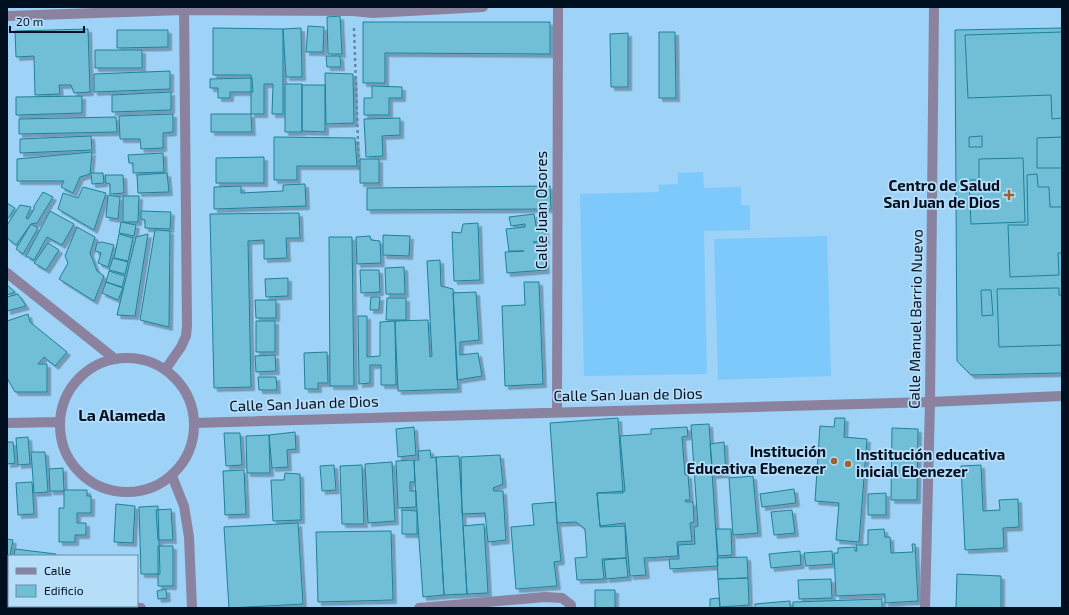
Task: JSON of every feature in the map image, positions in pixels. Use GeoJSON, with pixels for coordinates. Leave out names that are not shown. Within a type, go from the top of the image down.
{"type":"FeatureCollection","features":[{"type":"Feature","properties":{"kind":"street"},"geometry":{"type":"LineString","coordinates":[[7,16],[79,10],[184,9],[353,11],[483,7]]}},
{"type":"Feature","properties":{"kind":"street","name":"Calle Juan Osores"},"geometry":{"type":"LineString","coordinates":[[557,412],[558,7]]}},
{"type":"Feature","properties":{"kind":"street","name":"Calle Manuel Barrio Nuevo"},"geometry":{"type":"LineString","coordinates":[[925,608],[930,402],[934,7]]}},
{"type":"Feature","properties":{"kind":"street"},"geometry":{"type":"LineString","coordinates":[[165,370],[181,347],[186,336],[187,326],[184,9]]}},
{"type":"Feature","properties":{"kind":"street"},"geometry":{"type":"LineString","coordinates":[[7,273],[115,359]]}},
{"type":"Feature","properties":{"kind":"street"},"geometry":{"type":"LineString","coordinates":[[136,358],[156,364],[165,370],[174,377],[187,394],[194,414],[194,437],[186,458],[172,476],[153,488],[131,493],[109,490],[88,480],[72,465],[63,444],[60,422],[65,400],[77,381],[94,366],[115,359],[136,358]]}},
{"type":"Feature","properties":{"kind":"street","name":"Calle San Juan de Dios"},"geometry":{"type":"LineString","coordinates":[[194,422],[930,402],[1062,396]]}},
{"type":"Feature","properties":{"kind":"street"},"geometry":{"type":"LineString","coordinates":[[7,423],[60,422]]}},
{"type":"Feature","properties":{"kind":"street"},"geometry":{"type":"LineString","coordinates":[[172,476],[184,506],[189,537],[192,608]]}},
{"type":"Feature","properties":{"kind":"street"},"geometry":{"type":"LineString","coordinates":[[419,608],[545,597],[562,598],[571,607]]}},
{"type":"Feature","properties":{"kind":"street"},"geometry":{"type":"LineString","coordinates":[[127,607],[141,608]]}},
{"type":"Feature","properties":{"kind":"path"},"geometry":{"type":"LineString","coordinates":[[353,11],[359,171]]}},
{"type":"Feature","properties":{"kind":"shaded area"},"geometry":{"type":"Polygon","coordinates":[[[703,172],[704,188],[741,187],[741,205],[750,205],[750,230],[704,231],[707,374],[584,376],[580,194],[659,192],[659,185],[678,184],[678,173],[703,172]]]}},
{"type":"Feature","properties":{"kind":"shaded area"},"geometry":{"type":"Polygon","coordinates":[[[827,236],[831,376],[718,380],[714,239],[827,236]]]}},
{"type":"Feature","properties":{"kind":"building"},"geometry":{"type":"Polygon","coordinates":[[[340,16],[342,54],[328,54],[327,17],[340,16]]]}},
{"type":"Feature","properties":{"kind":"building"},"geometry":{"type":"Polygon","coordinates":[[[363,22],[550,22],[550,54],[385,53],[385,83],[363,83],[363,22]]]}},
{"type":"Feature","properties":{"kind":"building"},"geometry":{"type":"Polygon","coordinates":[[[308,26],[324,27],[323,52],[306,52],[308,26]]]}},
{"type":"Feature","properties":{"kind":"building"},"geometry":{"type":"Polygon","coordinates":[[[213,28],[283,29],[283,114],[272,114],[273,84],[264,84],[264,114],[251,114],[251,75],[213,75],[213,28]]]}},
{"type":"Feature","properties":{"kind":"building"},"geometry":{"type":"Polygon","coordinates":[[[301,28],[302,77],[286,77],[283,29],[301,28]]]}},
{"type":"Feature","properties":{"kind":"building","name":"Centro de Salud San Juan de Dios"},"geometry":{"type":"Polygon","coordinates":[[[1062,28],[1062,373],[971,375],[957,361],[955,30],[1062,28]]]}},
{"type":"Feature","properties":{"kind":"building"},"geometry":{"type":"Polygon","coordinates":[[[88,29],[90,92],[74,93],[71,85],[59,85],[60,94],[35,95],[34,56],[16,57],[15,31],[88,29]]]}},
{"type":"Feature","properties":{"kind":"building"},"geometry":{"type":"Polygon","coordinates":[[[117,30],[168,30],[168,47],[117,48],[117,30]]]}},
{"type":"Feature","properties":{"kind":"building"},"geometry":{"type":"Polygon","coordinates":[[[659,32],[675,32],[676,98],[659,98],[659,32]]]}},
{"type":"Feature","properties":{"kind":"building"},"geometry":{"type":"Polygon","coordinates":[[[1062,32],[1062,118],[1052,119],[1051,95],[968,98],[965,35],[1062,32]]]}},
{"type":"Feature","properties":{"kind":"building"},"geometry":{"type":"Polygon","coordinates":[[[628,33],[628,87],[611,87],[610,34],[628,33]]]}},
{"type":"Feature","properties":{"kind":"building"},"geometry":{"type":"Polygon","coordinates":[[[95,50],[142,50],[142,68],[95,68],[95,50]]]}},
{"type":"Feature","properties":{"kind":"building"},"geometry":{"type":"Polygon","coordinates":[[[326,56],[340,56],[341,67],[327,67],[326,56]]]}},
{"type":"Feature","properties":{"kind":"building"},"geometry":{"type":"Polygon","coordinates":[[[170,71],[170,89],[94,92],[94,74],[170,71]]]}},
{"type":"Feature","properties":{"kind":"building"},"geometry":{"type":"Polygon","coordinates":[[[325,73],[353,74],[354,123],[326,124],[325,73]]]}},
{"type":"Feature","properties":{"kind":"building"},"geometry":{"type":"Polygon","coordinates":[[[252,78],[253,92],[230,92],[230,98],[218,98],[218,88],[210,88],[210,79],[252,78]]]}},
{"type":"Feature","properties":{"kind":"building"},"geometry":{"type":"Polygon","coordinates":[[[285,84],[302,84],[302,132],[285,132],[285,84]]]}},
{"type":"Feature","properties":{"kind":"building"},"geometry":{"type":"Polygon","coordinates":[[[302,85],[325,85],[325,132],[302,131],[302,85]]]}},
{"type":"Feature","properties":{"kind":"building"},"geometry":{"type":"Polygon","coordinates":[[[372,86],[402,87],[402,98],[389,98],[389,115],[364,115],[364,98],[372,98],[372,86]]]}},
{"type":"Feature","properties":{"kind":"building"},"geometry":{"type":"Polygon","coordinates":[[[171,92],[171,110],[112,112],[112,95],[171,92]]]}},
{"type":"Feature","properties":{"kind":"building"},"geometry":{"type":"Polygon","coordinates":[[[82,96],[82,113],[16,115],[16,97],[82,96]]]}},
{"type":"Feature","properties":{"kind":"building"},"geometry":{"type":"Polygon","coordinates":[[[173,114],[173,132],[163,133],[163,148],[141,149],[140,139],[120,139],[119,116],[173,114]]]}},
{"type":"Feature","properties":{"kind":"building"},"geometry":{"type":"Polygon","coordinates":[[[211,114],[251,114],[252,132],[211,132],[211,114]]]}},
{"type":"Feature","properties":{"kind":"building"},"geometry":{"type":"Polygon","coordinates":[[[116,117],[117,132],[19,134],[19,119],[116,117]]]}},
{"type":"Feature","properties":{"kind":"building"},"geometry":{"type":"Polygon","coordinates":[[[400,118],[400,135],[382,136],[383,156],[366,157],[364,119],[400,118]]]}},
{"type":"Feature","properties":{"kind":"building"},"geometry":{"type":"Polygon","coordinates":[[[91,136],[92,150],[20,153],[20,139],[91,136]]]}},
{"type":"Feature","properties":{"kind":"building"},"geometry":{"type":"Polygon","coordinates":[[[982,136],[982,147],[969,147],[969,137],[982,136]]]}},
{"type":"Feature","properties":{"kind":"building"},"geometry":{"type":"Polygon","coordinates":[[[274,137],[355,138],[357,166],[297,166],[297,180],[274,180],[274,137]]]}},
{"type":"Feature","properties":{"kind":"building"},"geometry":{"type":"Polygon","coordinates":[[[1062,137],[1062,168],[1037,168],[1037,138],[1062,137]]]}},
{"type":"Feature","properties":{"kind":"building"},"geometry":{"type":"Polygon","coordinates":[[[92,152],[90,174],[80,177],[73,193],[61,187],[64,181],[17,181],[17,159],[92,152]]]}},
{"type":"Feature","properties":{"kind":"building"},"geometry":{"type":"Polygon","coordinates":[[[163,153],[164,172],[133,173],[133,163],[129,163],[128,155],[163,153]]]}},
{"type":"Feature","properties":{"kind":"building"},"geometry":{"type":"Polygon","coordinates":[[[264,157],[264,183],[216,183],[216,158],[264,157]]]}},
{"type":"Feature","properties":{"kind":"building"},"geometry":{"type":"Polygon","coordinates":[[[1023,158],[1025,222],[971,224],[969,180],[979,180],[979,159],[1023,158]]]}},
{"type":"Feature","properties":{"kind":"building"},"geometry":{"type":"Polygon","coordinates":[[[360,159],[379,159],[379,183],[360,183],[360,159]]]}},
{"type":"Feature","properties":{"kind":"building"},"geometry":{"type":"Polygon","coordinates":[[[91,173],[103,173],[104,183],[92,184],[91,173]]]}},
{"type":"Feature","properties":{"kind":"building"},"geometry":{"type":"Polygon","coordinates":[[[167,173],[169,192],[138,193],[137,175],[167,173]]]}},
{"type":"Feature","properties":{"kind":"building"},"geometry":{"type":"Polygon","coordinates":[[[1037,174],[1038,187],[1049,187],[1050,207],[1062,207],[1062,253],[1058,253],[1059,275],[1010,277],[1008,225],[1028,225],[1027,175],[1037,174]]]}},
{"type":"Feature","properties":{"kind":"building"},"geometry":{"type":"Polygon","coordinates":[[[105,175],[123,175],[124,193],[110,194],[110,184],[106,183],[105,175]]]}},
{"type":"Feature","properties":{"kind":"building"},"geometry":{"type":"Polygon","coordinates":[[[305,184],[306,206],[214,209],[214,187],[241,186],[241,193],[283,191],[283,185],[305,184]]]}},
{"type":"Feature","properties":{"kind":"building"},"geometry":{"type":"Polygon","coordinates":[[[550,186],[551,209],[367,210],[367,188],[550,186]]]}},
{"type":"Feature","properties":{"kind":"building"},"geometry":{"type":"Polygon","coordinates":[[[83,187],[106,193],[94,230],[58,209],[63,193],[78,198],[83,187]]]}},
{"type":"Feature","properties":{"kind":"building"},"geometry":{"type":"Polygon","coordinates":[[[43,192],[53,197],[37,223],[31,224],[16,245],[7,238],[7,225],[20,205],[31,207],[26,218],[28,219],[43,192]]]}},
{"type":"Feature","properties":{"kind":"building"},"geometry":{"type":"Polygon","coordinates":[[[108,195],[120,197],[118,219],[106,217],[108,195]]]}},
{"type":"Feature","properties":{"kind":"building"},"geometry":{"type":"Polygon","coordinates":[[[123,196],[139,196],[138,222],[123,222],[123,196]]]}},
{"type":"Feature","properties":{"kind":"building"},"geometry":{"type":"Polygon","coordinates":[[[7,203],[15,208],[7,220],[7,203]]]}},
{"type":"Feature","properties":{"kind":"building"},"geometry":{"type":"Polygon","coordinates":[[[50,211],[74,224],[62,245],[47,237],[34,260],[26,256],[50,211]]]}},
{"type":"Feature","properties":{"kind":"building"},"geometry":{"type":"Polygon","coordinates":[[[141,211],[171,212],[170,229],[145,228],[145,220],[141,219],[141,211]]]}},
{"type":"Feature","properties":{"kind":"building"},"geometry":{"type":"Polygon","coordinates":[[[299,213],[300,238],[286,238],[287,258],[264,259],[264,240],[248,241],[251,387],[214,388],[210,214],[299,213]]]}},
{"type":"Feature","properties":{"kind":"building"},"geometry":{"type":"Polygon","coordinates":[[[534,214],[536,226],[544,225],[546,241],[533,242],[544,247],[546,270],[507,273],[505,252],[524,251],[509,251],[506,229],[525,227],[525,224],[511,226],[509,217],[534,214]]]}},
{"type":"Feature","properties":{"kind":"building"},"geometry":{"type":"Polygon","coordinates":[[[121,222],[136,225],[134,236],[119,233],[121,222]]]}},
{"type":"Feature","properties":{"kind":"building"},"geometry":{"type":"Polygon","coordinates":[[[478,223],[480,280],[454,281],[452,232],[461,233],[463,224],[478,223]]]}},
{"type":"Feature","properties":{"kind":"building"},"geometry":{"type":"Polygon","coordinates":[[[31,224],[38,228],[23,254],[16,249],[31,224]]]}},
{"type":"Feature","properties":{"kind":"building"},"geometry":{"type":"Polygon","coordinates":[[[77,227],[95,237],[90,253],[97,271],[104,276],[94,301],[59,279],[68,263],[65,256],[77,227]]]}},
{"type":"Feature","properties":{"kind":"building"},"geometry":{"type":"Polygon","coordinates":[[[155,230],[170,231],[169,327],[140,320],[155,230]]]}},
{"type":"Feature","properties":{"kind":"building"},"geometry":{"type":"Polygon","coordinates":[[[119,234],[133,238],[128,261],[114,258],[119,234]]]}},
{"type":"Feature","properties":{"kind":"building"},"geometry":{"type":"Polygon","coordinates":[[[148,234],[135,316],[117,315],[136,237],[148,234]]]}},
{"type":"Feature","properties":{"kind":"building"},"geometry":{"type":"Polygon","coordinates":[[[383,235],[410,236],[409,256],[383,255],[383,235]]]}},
{"type":"Feature","properties":{"kind":"building"},"geometry":{"type":"Polygon","coordinates":[[[370,236],[371,240],[380,241],[381,263],[357,264],[356,237],[370,236]]]}},
{"type":"Feature","properties":{"kind":"building"},"geometry":{"type":"Polygon","coordinates":[[[329,237],[352,237],[354,386],[330,386],[329,237]]]}},
{"type":"Feature","properties":{"kind":"building"},"geometry":{"type":"Polygon","coordinates":[[[102,242],[114,245],[108,267],[98,263],[101,253],[95,251],[97,243],[102,242]]]}},
{"type":"Feature","properties":{"kind":"building"},"geometry":{"type":"Polygon","coordinates":[[[48,243],[59,250],[46,270],[34,263],[48,243]]]}},
{"type":"Feature","properties":{"kind":"building"},"geometry":{"type":"Polygon","coordinates":[[[113,258],[128,262],[125,274],[109,270],[113,258]]]}},
{"type":"Feature","properties":{"kind":"building"},"geometry":{"type":"Polygon","coordinates":[[[440,260],[441,286],[453,289],[458,389],[398,391],[395,321],[428,320],[430,357],[432,356],[427,261],[440,260]]]}},
{"type":"Feature","properties":{"kind":"building"},"geometry":{"type":"Polygon","coordinates":[[[404,267],[405,294],[386,294],[385,268],[404,267]]]}},
{"type":"Feature","properties":{"kind":"building"},"geometry":{"type":"Polygon","coordinates":[[[360,270],[379,270],[380,292],[361,293],[360,270]]]}},
{"type":"Feature","properties":{"kind":"building"},"geometry":{"type":"Polygon","coordinates":[[[109,271],[125,276],[122,287],[106,282],[109,271]]]}},
{"type":"Feature","properties":{"kind":"building"},"geometry":{"type":"Polygon","coordinates":[[[288,278],[288,296],[266,297],[265,279],[288,278]]]}},
{"type":"Feature","properties":{"kind":"building"},"geometry":{"type":"Polygon","coordinates":[[[106,282],[123,288],[118,300],[102,293],[106,282]]]}},
{"type":"Feature","properties":{"kind":"building"},"geometry":{"type":"Polygon","coordinates":[[[524,282],[539,282],[543,384],[505,386],[502,306],[525,305],[524,282]]]}},
{"type":"Feature","properties":{"kind":"building"},"geometry":{"type":"Polygon","coordinates":[[[7,285],[15,292],[7,295],[7,285]]]}},
{"type":"Feature","properties":{"kind":"building"},"geometry":{"type":"Polygon","coordinates":[[[1059,288],[1059,295],[1062,295],[1062,345],[999,347],[997,289],[1059,288]]]}},
{"type":"Feature","properties":{"kind":"building"},"geometry":{"type":"Polygon","coordinates":[[[981,290],[991,290],[993,315],[982,316],[981,290]]]}},
{"type":"Feature","properties":{"kind":"building"},"geometry":{"type":"Polygon","coordinates":[[[476,292],[479,340],[460,342],[460,355],[478,353],[482,376],[457,380],[453,293],[476,292]]]}},
{"type":"Feature","properties":{"kind":"building"},"geometry":{"type":"Polygon","coordinates":[[[18,294],[26,306],[7,311],[7,297],[18,294]]]}},
{"type":"Feature","properties":{"kind":"building"},"geometry":{"type":"Polygon","coordinates":[[[371,297],[380,297],[379,310],[370,310],[371,297]]]}},
{"type":"Feature","properties":{"kind":"building"},"geometry":{"type":"Polygon","coordinates":[[[387,298],[406,298],[406,320],[386,320],[387,298]]]}},
{"type":"Feature","properties":{"kind":"building"},"geometry":{"type":"Polygon","coordinates":[[[255,300],[276,300],[276,318],[256,318],[255,300]]]}},
{"type":"Feature","properties":{"kind":"building"},"geometry":{"type":"Polygon","coordinates":[[[28,314],[30,322],[67,352],[55,366],[44,357],[38,364],[47,364],[47,392],[15,392],[7,378],[7,321],[28,314]]]}},
{"type":"Feature","properties":{"kind":"building"},"geometry":{"type":"Polygon","coordinates":[[[358,316],[367,316],[367,357],[380,356],[380,322],[395,321],[396,385],[381,385],[381,365],[370,365],[370,383],[359,384],[358,316]]]}},
{"type":"Feature","properties":{"kind":"building"},"geometry":{"type":"Polygon","coordinates":[[[256,321],[275,321],[275,352],[256,352],[256,321]]]}},
{"type":"Feature","properties":{"kind":"building"},"geometry":{"type":"Polygon","coordinates":[[[327,352],[328,383],[318,383],[318,389],[305,389],[304,353],[327,352]]]}},
{"type":"Feature","properties":{"kind":"building"},"geometry":{"type":"Polygon","coordinates":[[[275,355],[276,371],[256,372],[255,356],[275,355]]]}},
{"type":"Feature","properties":{"kind":"building"},"geometry":{"type":"Polygon","coordinates":[[[258,377],[276,377],[277,390],[259,390],[258,377]]]}},
{"type":"Feature","properties":{"kind":"building"},"geometry":{"type":"Polygon","coordinates":[[[618,418],[623,493],[597,493],[600,527],[625,526],[626,558],[602,559],[604,579],[577,580],[575,558],[587,557],[585,529],[576,522],[557,523],[550,423],[618,418]]]}},
{"type":"Feature","properties":{"kind":"building"},"geometry":{"type":"Polygon","coordinates":[[[835,418],[845,418],[844,437],[867,439],[859,542],[836,540],[839,503],[815,501],[820,426],[834,427],[835,418]]]}},
{"type":"Feature","properties":{"kind":"building"},"geometry":{"type":"Polygon","coordinates":[[[709,424],[718,566],[670,569],[669,559],[679,559],[678,545],[695,544],[694,527],[698,526],[691,425],[709,424]]]}},
{"type":"Feature","properties":{"kind":"building"},"geometry":{"type":"Polygon","coordinates":[[[414,427],[416,455],[398,457],[396,429],[414,427]]]}},
{"type":"Feature","properties":{"kind":"building"},"geometry":{"type":"Polygon","coordinates":[[[687,427],[688,436],[682,437],[685,475],[688,475],[690,500],[685,500],[686,502],[693,502],[694,522],[690,523],[692,541],[677,542],[678,556],[644,558],[646,575],[630,576],[625,523],[600,526],[597,493],[625,491],[620,436],[651,434],[651,429],[687,427]]]}},
{"type":"Feature","properties":{"kind":"building"},"geometry":{"type":"Polygon","coordinates":[[[892,428],[918,429],[917,500],[891,500],[892,428]]]}},
{"type":"Feature","properties":{"kind":"building"},"geometry":{"type":"Polygon","coordinates":[[[295,432],[296,449],[287,450],[288,467],[272,468],[269,435],[295,432]]]}},
{"type":"Feature","properties":{"kind":"building"},"geometry":{"type":"Polygon","coordinates":[[[224,433],[240,433],[242,465],[226,466],[224,433]]]}},
{"type":"Feature","properties":{"kind":"building"},"geometry":{"type":"Polygon","coordinates":[[[269,435],[270,473],[247,473],[246,436],[269,435]]]}},
{"type":"Feature","properties":{"kind":"building"},"geometry":{"type":"Polygon","coordinates":[[[28,437],[30,464],[18,465],[16,438],[28,437]]]}},
{"type":"Feature","properties":{"kind":"building"},"geometry":{"type":"Polygon","coordinates":[[[7,442],[13,442],[15,463],[7,464],[7,442]]]}},
{"type":"Feature","properties":{"kind":"building"},"geometry":{"type":"Polygon","coordinates":[[[724,442],[726,474],[713,475],[710,444],[724,442]]]}},
{"type":"Feature","properties":{"kind":"building"},"geometry":{"type":"Polygon","coordinates":[[[430,450],[431,458],[436,457],[444,595],[423,597],[414,460],[419,460],[418,451],[430,450]]]}},
{"type":"Feature","properties":{"kind":"building"},"geometry":{"type":"Polygon","coordinates":[[[31,452],[45,452],[48,492],[34,493],[31,452]]]}},
{"type":"Feature","properties":{"kind":"building"},"geometry":{"type":"Polygon","coordinates":[[[500,455],[503,484],[493,488],[494,491],[503,491],[506,540],[488,542],[485,513],[462,514],[461,457],[500,455]]]}},
{"type":"Feature","properties":{"kind":"building"},"geometry":{"type":"Polygon","coordinates":[[[459,456],[467,594],[444,595],[436,457],[459,456]]]}},
{"type":"Feature","properties":{"kind":"building"},"geometry":{"type":"Polygon","coordinates":[[[414,460],[415,482],[410,482],[410,491],[416,491],[416,507],[398,508],[396,461],[414,460]]]}},
{"type":"Feature","properties":{"kind":"building"},"geometry":{"type":"Polygon","coordinates":[[[392,462],[395,521],[368,523],[365,464],[392,462]]]}},
{"type":"Feature","properties":{"kind":"building"},"geometry":{"type":"Polygon","coordinates":[[[334,465],[336,490],[322,491],[320,466],[334,465]]]}},
{"type":"Feature","properties":{"kind":"building"},"geometry":{"type":"Polygon","coordinates":[[[362,465],[364,524],[342,524],[340,466],[362,465]]]}},
{"type":"Feature","properties":{"kind":"building"},"geometry":{"type":"Polygon","coordinates":[[[981,465],[983,511],[1000,510],[999,500],[1018,499],[1019,527],[1003,528],[1004,548],[965,550],[961,466],[981,465]]]}},
{"type":"Feature","properties":{"kind":"building"},"geometry":{"type":"Polygon","coordinates":[[[63,468],[64,491],[50,491],[49,469],[63,468]]]}},
{"type":"Feature","properties":{"kind":"building"},"geometry":{"type":"Polygon","coordinates":[[[244,470],[246,514],[225,515],[223,471],[244,470]]]}},
{"type":"Feature","properties":{"kind":"building"},"geometry":{"type":"Polygon","coordinates":[[[285,473],[300,474],[301,520],[273,521],[271,480],[284,480],[285,473]]]}},
{"type":"Feature","properties":{"kind":"building"},"geometry":{"type":"Polygon","coordinates":[[[753,476],[758,533],[733,535],[729,478],[753,476]]]}},
{"type":"Feature","properties":{"kind":"building"},"geometry":{"type":"Polygon","coordinates":[[[32,482],[34,514],[18,515],[16,483],[32,482]]]}},
{"type":"Feature","properties":{"kind":"building"},"geometry":{"type":"Polygon","coordinates":[[[794,489],[796,503],[762,507],[760,494],[794,489]]]}},
{"type":"Feature","properties":{"kind":"building"},"geometry":{"type":"Polygon","coordinates":[[[64,490],[87,490],[87,496],[91,496],[91,513],[77,513],[77,523],[86,523],[86,535],[75,535],[75,542],[59,542],[59,508],[64,508],[64,490]]]}},
{"type":"Feature","properties":{"kind":"building"},"geometry":{"type":"Polygon","coordinates":[[[886,493],[886,515],[868,515],[868,494],[886,493]]]}},
{"type":"Feature","properties":{"kind":"building"},"geometry":{"type":"Polygon","coordinates":[[[556,502],[561,561],[554,562],[557,586],[516,589],[511,527],[534,525],[532,504],[556,502]]]}},
{"type":"Feature","properties":{"kind":"building"},"geometry":{"type":"Polygon","coordinates":[[[116,504],[135,506],[133,543],[114,542],[116,504]]]}},
{"type":"Feature","properties":{"kind":"building"},"geometry":{"type":"Polygon","coordinates":[[[158,506],[160,574],[141,574],[139,507],[158,506]]]}},
{"type":"Feature","properties":{"kind":"building"},"geometry":{"type":"Polygon","coordinates":[[[171,509],[173,540],[158,540],[156,510],[171,509]]]}},
{"type":"Feature","properties":{"kind":"building"},"geometry":{"type":"Polygon","coordinates":[[[402,510],[417,511],[417,534],[402,534],[402,510]]]}},
{"type":"Feature","properties":{"kind":"building"},"geometry":{"type":"Polygon","coordinates":[[[792,510],[795,533],[774,535],[771,512],[792,510]]]}},
{"type":"Feature","properties":{"kind":"building"},"geometry":{"type":"Polygon","coordinates":[[[298,523],[303,604],[229,608],[224,527],[298,523]]]}},
{"type":"Feature","properties":{"kind":"building"},"geometry":{"type":"Polygon","coordinates":[[[484,524],[488,593],[467,594],[463,526],[484,524]]]}},
{"type":"Feature","properties":{"kind":"building"},"geometry":{"type":"Polygon","coordinates":[[[716,529],[731,529],[732,555],[718,556],[716,529]]]}},
{"type":"Feature","properties":{"kind":"building"},"geometry":{"type":"Polygon","coordinates":[[[884,529],[885,537],[890,537],[891,553],[913,552],[912,544],[915,544],[918,601],[885,603],[885,594],[836,596],[834,553],[838,553],[838,548],[855,547],[855,551],[857,551],[856,545],[868,545],[868,530],[884,529]]]}},
{"type":"Feature","properties":{"kind":"building"},"geometry":{"type":"Polygon","coordinates":[[[391,531],[393,600],[318,602],[316,532],[391,531]]]}},
{"type":"Feature","properties":{"kind":"building"},"geometry":{"type":"Polygon","coordinates":[[[7,539],[13,540],[10,555],[8,555],[7,576],[7,539]]]}},
{"type":"Feature","properties":{"kind":"building"},"geometry":{"type":"Polygon","coordinates":[[[158,546],[173,546],[173,586],[158,586],[158,546]]]}},
{"type":"Feature","properties":{"kind":"building"},"geometry":{"type":"Polygon","coordinates":[[[15,549],[56,554],[56,555],[14,555],[15,549]]]}},
{"type":"Feature","properties":{"kind":"building"},"geometry":{"type":"Polygon","coordinates":[[[800,551],[801,565],[771,568],[769,554],[800,551]]]}},
{"type":"Feature","properties":{"kind":"building"},"geometry":{"type":"Polygon","coordinates":[[[832,551],[833,564],[806,566],[804,553],[832,551]]]}},
{"type":"Feature","properties":{"kind":"building"},"geometry":{"type":"Polygon","coordinates":[[[747,557],[748,578],[718,579],[717,558],[747,557]]]}},
{"type":"Feature","properties":{"kind":"building"},"geometry":{"type":"Polygon","coordinates":[[[626,558],[628,577],[606,579],[604,560],[626,558]]]}},
{"type":"Feature","properties":{"kind":"building"},"geometry":{"type":"Polygon","coordinates":[[[957,574],[1001,576],[1001,608],[956,608],[957,574]]]}},
{"type":"Feature","properties":{"kind":"building"},"geometry":{"type":"Polygon","coordinates":[[[748,578],[749,605],[720,607],[718,579],[748,578]]]}},
{"type":"Feature","properties":{"kind":"building"},"geometry":{"type":"Polygon","coordinates":[[[831,579],[832,598],[799,599],[798,580],[831,579]]]}},
{"type":"Feature","properties":{"kind":"building"},"geometry":{"type":"Polygon","coordinates":[[[166,589],[167,598],[158,599],[157,591],[166,589]]]}},
{"type":"Feature","properties":{"kind":"building"},"geometry":{"type":"Polygon","coordinates":[[[595,590],[615,590],[615,608],[595,608],[595,590]]]}},
{"type":"Feature","properties":{"kind":"building"},"geometry":{"type":"Polygon","coordinates":[[[719,598],[720,608],[710,608],[710,599],[719,598]]]}},
{"type":"Feature","properties":{"kind":"building"},"geometry":{"type":"Polygon","coordinates":[[[882,599],[882,608],[793,608],[793,602],[882,599]]]}},
{"type":"Feature","properties":{"kind":"building"},"geometry":{"type":"Polygon","coordinates":[[[790,601],[790,608],[755,608],[755,604],[790,601]]]}},
{"type":"Feature","properties":{"kind":"place","name":"Centro de Salud San Juan de Dios"},"geometry":{"type":"Point","coordinates":[1009,195]}},
{"type":"Feature","properties":{"kind":"place","name":"Institución Educativa Ebenezer"},"geometry":{"type":"Point","coordinates":[834,461]}},
{"type":"Feature","properties":{"kind":"place","name":"Institución educativa inicial Ebenezer"},"geometry":{"type":"Point","coordinates":[848,464]}},
{"type":"Feature","properties":{"kind":"district","name":"La Alameda"},"geometry":{"type":"Point","coordinates":[122,415]}}]}
